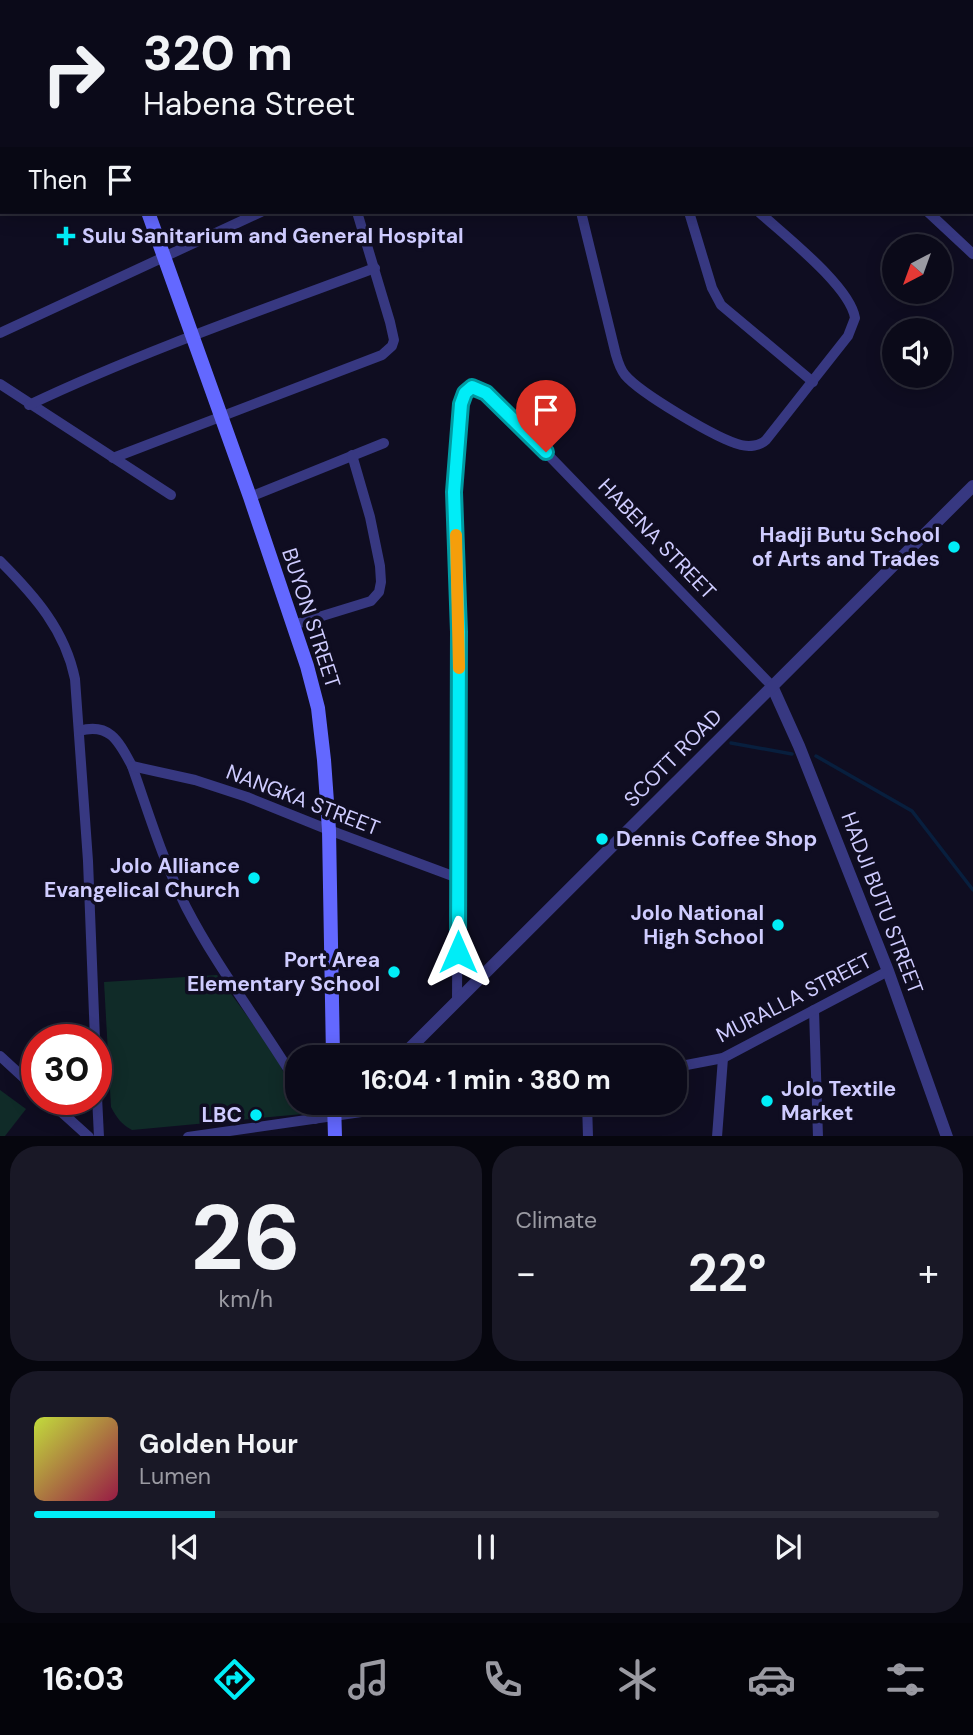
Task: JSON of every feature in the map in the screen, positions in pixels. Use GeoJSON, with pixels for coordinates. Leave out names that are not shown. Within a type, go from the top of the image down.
{"type":"FeatureCollection","features":[{"type":"Feature","properties":{"kind":"main road","name":"BUYON STREET"},"geometry":{"type":"LineString","coordinates":[[149,214],[250,496],[318,708],[329,830],[333,1045]]}},
{"type":"Feature","properties":{"kind":"main road"},"geometry":{"type":"LineString","coordinates":[[334,1136],[335,1115]]}},
{"type":"Feature","properties":{"kind":"street"},"geometry":{"type":"LineString","coordinates":[[0,333],[257,214]]}},
{"type":"Feature","properties":{"kind":"street"},"geometry":{"type":"LineString","coordinates":[[113,457],[382,355],[388,350],[394,340],[358,214]]}},
{"type":"Feature","properties":{"kind":"street"},"geometry":{"type":"LineString","coordinates":[[581,214],[618,362],[625,375],[636,385],[718,436],[746,446],[762,444],[766,440],[848,336],[855,318],[847,298],[835,284],[765,214]]}},
{"type":"Feature","properties":{"kind":"street"},"geometry":{"type":"LineString","coordinates":[[690,214],[712,288],[721,305],[813,382]]}},
{"type":"Feature","properties":{"kind":"street"},"geometry":{"type":"LineString","coordinates":[[930,214],[973,254]]}},
{"type":"Feature","properties":{"kind":"street"},"geometry":{"type":"LineString","coordinates":[[29,405],[66,387],[375,268]]}},
{"type":"Feature","properties":{"kind":"street"},"geometry":{"type":"LineString","coordinates":[[0,384],[171,495]]}},
{"type":"Feature","properties":{"kind":"street","name":"HABENA STREET"},"geometry":{"type":"LineString","coordinates":[[457,1001],[459,632],[454,492],[461,404],[467,390],[472,387],[486,393],[772,686]]}},
{"type":"Feature","properties":{"kind":"street"},"geometry":{"type":"LineString","coordinates":[[250,496],[384,443]]}},
{"type":"Feature","properties":{"kind":"street"},"geometry":{"type":"LineString","coordinates":[[293,625],[371,601],[379,592],[382,582],[380,566],[370,517],[352,455]]}},
{"type":"Feature","properties":{"kind":"street","name":"SCOTT ROAD"},"geometry":{"type":"LineString","coordinates":[[413,1045],[973,486]]}},
{"type":"Feature","properties":{"kind":"street"},"geometry":{"type":"LineString","coordinates":[[0,561],[46,611],[62,638],[75,679],[88,861],[94,1024]]}},
{"type":"Feature","properties":{"kind":"street","name":"HADJI BUTU STREET"},"geometry":{"type":"LineString","coordinates":[[772,686],[799,746],[888,971],[947,1136]]}},
{"type":"Feature","properties":{"kind":"street"},"geometry":{"type":"LineString","coordinates":[[79,731],[96,728],[110,733],[117,741],[132,766],[161,853],[188,910],[285,1066]]}},
{"type":"Feature","properties":{"kind":"street","name":"NANGKA STREET"},"geometry":{"type":"LineString","coordinates":[[132,766],[195,780],[247,797],[458,878]]}},
{"type":"Feature","properties":{"kind":"street","name":"MURALLA STREET"},"geometry":{"type":"LineString","coordinates":[[687,1065],[723,1058],[888,971]]}},
{"type":"Feature","properties":{"kind":"street"},"geometry":{"type":"LineString","coordinates":[[814,1010],[818,1136]]}},
{"type":"Feature","properties":{"kind":"street"},"geometry":{"type":"LineString","coordinates":[[0,1056],[21,1075]]}},
{"type":"Feature","properties":{"kind":"street"},"geometry":{"type":"LineString","coordinates":[[717,1136],[723,1058]]}},
{"type":"Feature","properties":{"kind":"street"},"geometry":{"type":"LineString","coordinates":[[65,1115],[89,1136]]}},
{"type":"Feature","properties":{"kind":"street"},"geometry":{"type":"LineString","coordinates":[[98,1115],[99,1136]]}},
{"type":"Feature","properties":{"kind":"street"},"geometry":{"type":"LineString","coordinates":[[313,1115],[315,1119]]}},
{"type":"Feature","properties":{"kind":"street"},"geometry":{"type":"LineString","coordinates":[[188,1136],[315,1119],[321,1115]]}},
{"type":"Feature","properties":{"kind":"street"},"geometry":{"type":"LineString","coordinates":[[587,1115],[588,1136]]}},
{"type":"Feature","properties":{"kind":"green space"},"geometry":{"type":"Polygon","coordinates":[[[217,975],[274,1052],[285,1076],[285,1115],[292,1115],[132,1130],[112,1108],[112,1024],[106,1024],[104,982],[217,975]]]}},
{"type":"Feature","properties":{"kind":"green space"},"geometry":{"type":"Polygon","coordinates":[[[0,1090],[21,1105],[21,1115],[5,1136],[0,1136],[0,1090]]]}},
{"type":"Feature","properties":{"kind":"waterway"},"geometry":{"type":"LineString","coordinates":[[731,743],[792,754]]}},
{"type":"Feature","properties":{"kind":"waterway"},"geometry":{"type":"LineString","coordinates":[[816,756],[912,811],[973,890]]}},
{"type":"Feature","properties":{"kind":"slow traffic"},"geometry":{"type":"LineString","coordinates":[[456,535],[459,668]]}},
{"type":"Feature","properties":{"kind":"place","name":"Sulu Sanitarium and General Hospital"},"geometry":{"type":"Point","coordinates":[66,236]}},
{"type":"Feature","properties":{"kind":"place","name":"Hadji Butu School of Arts and Trades"},"geometry":{"type":"Point","coordinates":[954,547]}},
{"type":"Feature","properties":{"kind":"place","name":"Dennis Coffee Shop"},"geometry":{"type":"Point","coordinates":[602,839]}},
{"type":"Feature","properties":{"kind":"place","name":"Jolo Alliance Evangelical Church"},"geometry":{"type":"Point","coordinates":[254,878]}},
{"type":"Feature","properties":{"kind":"place","name":"Jolo National High School"},"geometry":{"type":"Point","coordinates":[778,925]}},
{"type":"Feature","properties":{"kind":"place","name":"Port Area Elementary School"},"geometry":{"type":"Point","coordinates":[394,972]}},
{"type":"Feature","properties":{"kind":"place","name":"Jolo Textile Market"},"geometry":{"type":"Point","coordinates":[767,1101]}},
{"type":"Feature","properties":{"kind":"place","name":"LBC"},"geometry":{"type":"Point","coordinates":[256,1115]}},
{"type":"Feature","properties":{"kind":"route"},"geometry":{"type":"LineString","coordinates":[[458,952],[459,632],[454,492],[461,404],[467,390],[472,387],[479,388],[486,393],[546,452]]}}]}
